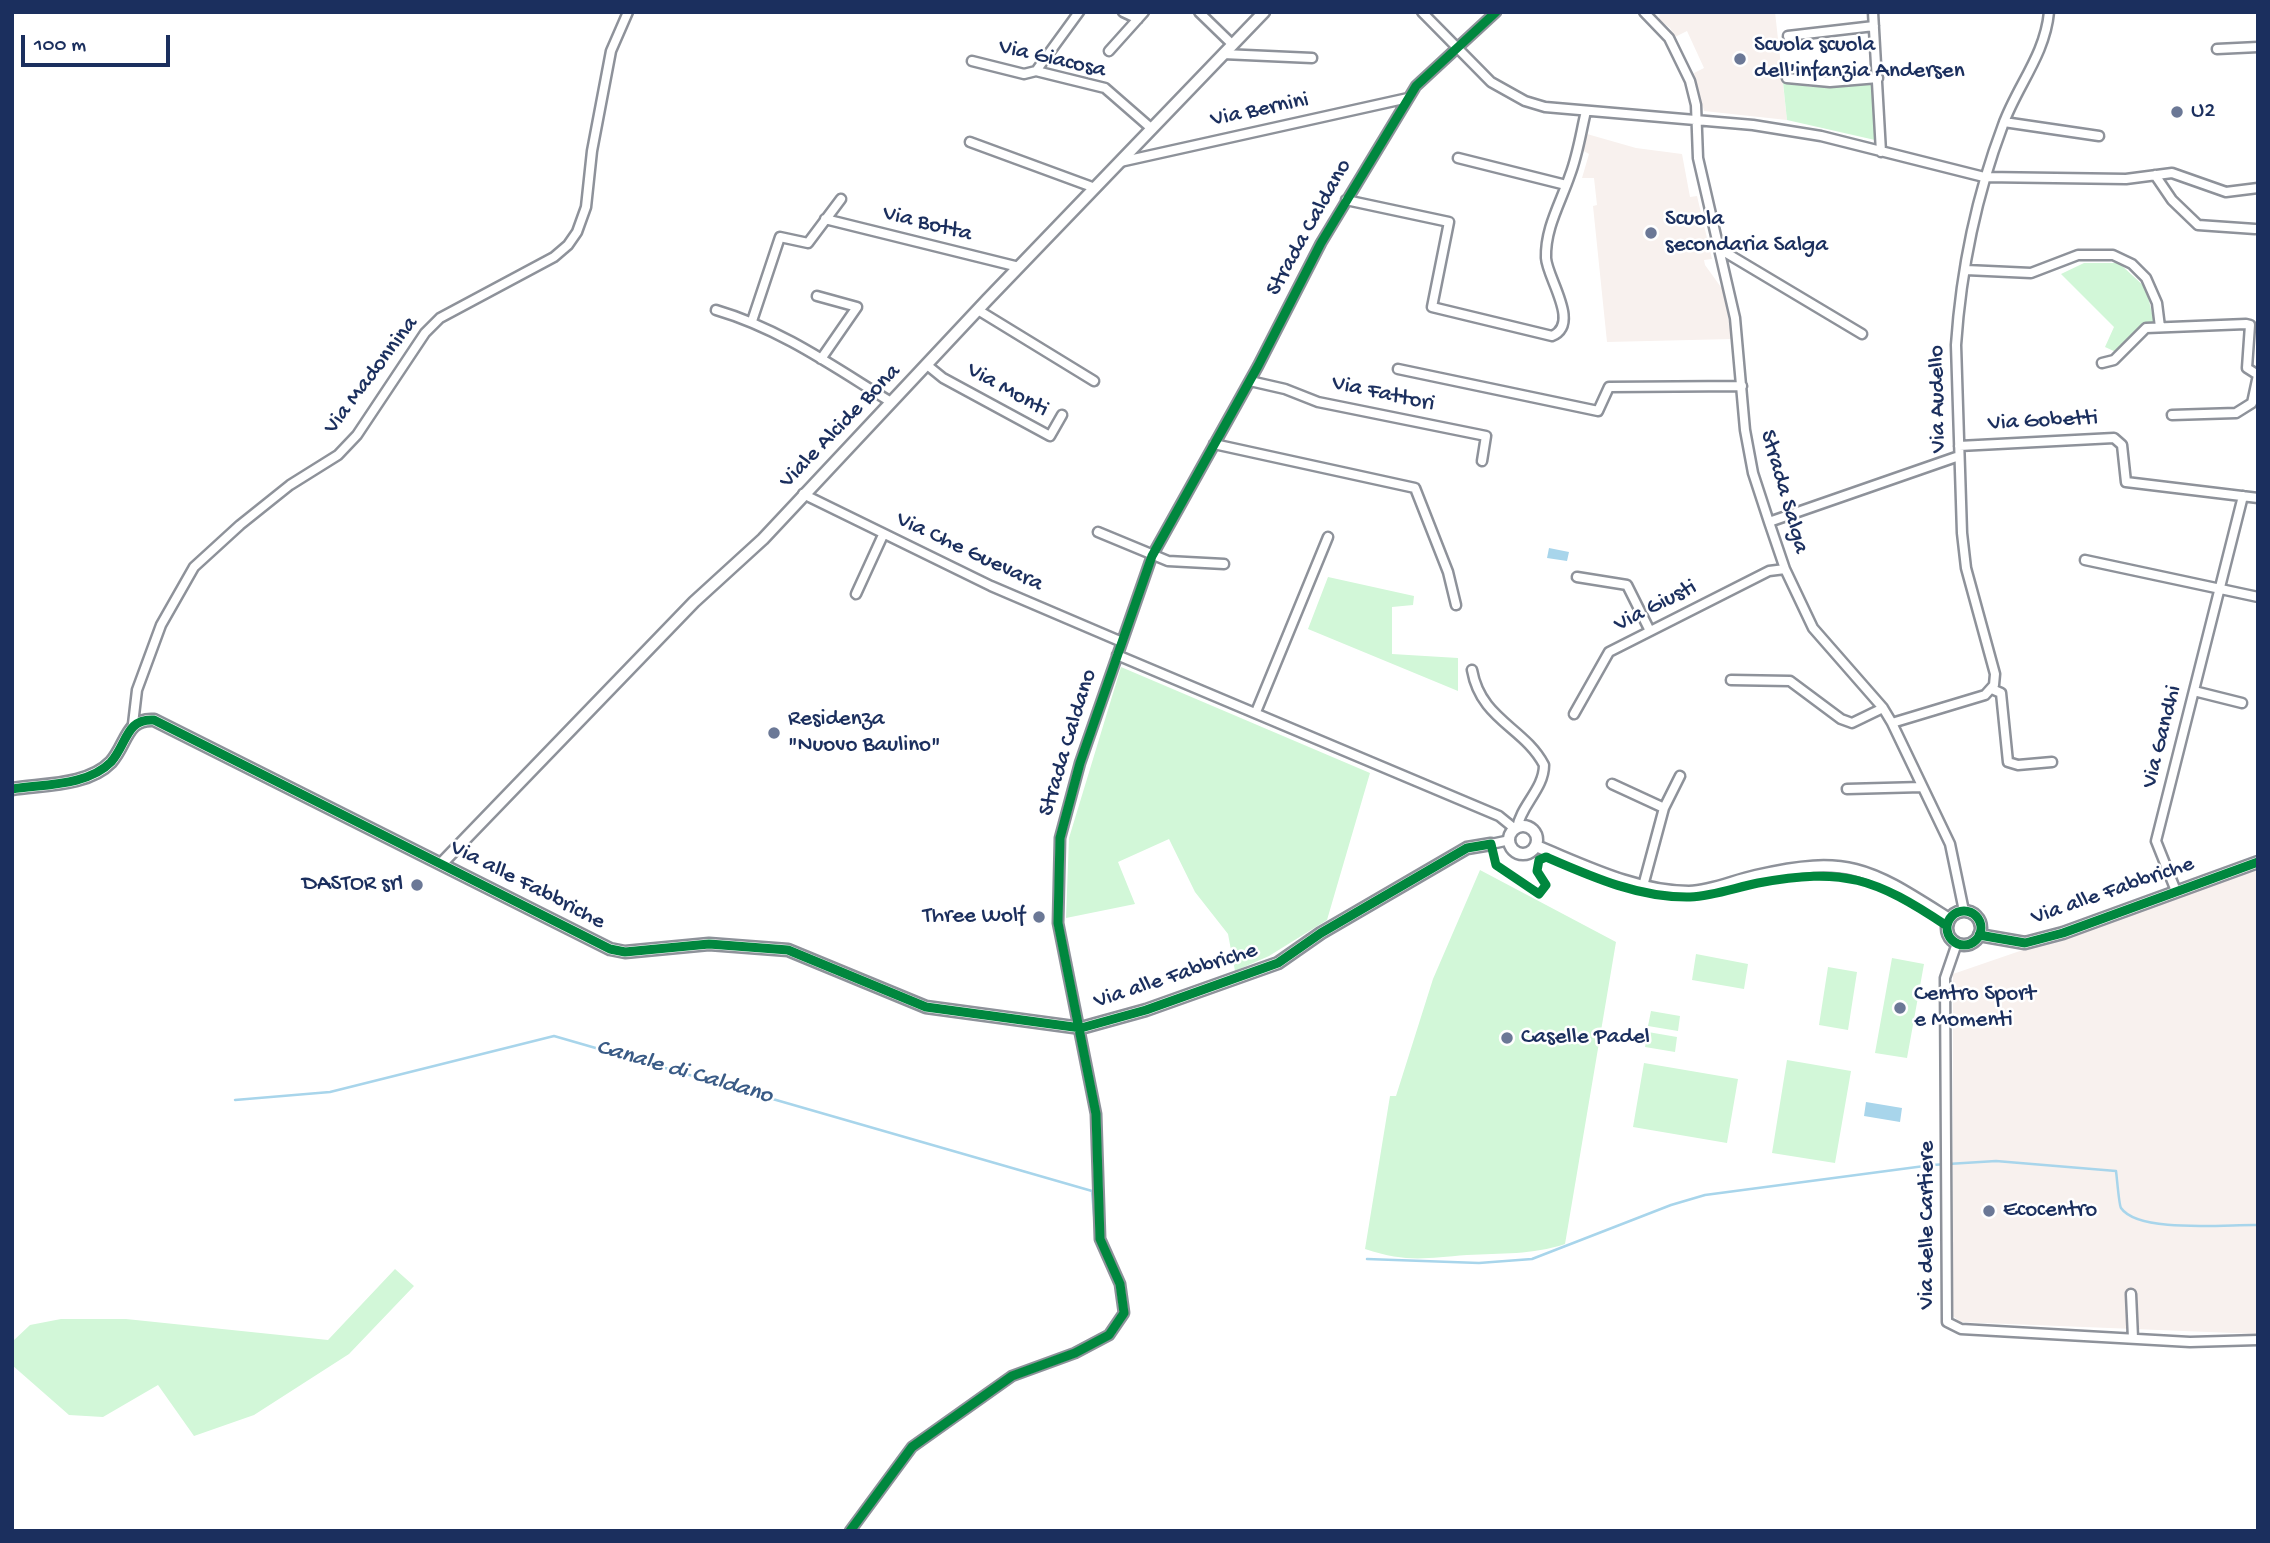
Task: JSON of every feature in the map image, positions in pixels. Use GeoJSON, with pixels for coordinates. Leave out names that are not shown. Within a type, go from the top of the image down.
{"type":"FeatureCollection","features":[{"type":"Feature","properties":{"kind":"street","name":"Via Madonnina"},"geometry":{"type":"LineString","coordinates":[[133,724],[137,690],[161,625],[194,567],[240,524],[290,485],[338,455],[357,435],[425,333],[440,318],[554,257],[568,245],[586,207],[592,151],[611,51],[628,12]]}},
{"type":"Feature","properties":{"kind":"street"},"geometry":{"type":"LineString","coordinates":[[1036,71],[1079,12]]}},
{"type":"Feature","properties":{"kind":"street"},"geometry":{"type":"LineString","coordinates":[[1109,51],[1141,16],[1123,12]]}},
{"type":"Feature","properties":{"kind":"street"},"geometry":{"type":"LineString","coordinates":[[1199,12],[1233,45]]}},
{"type":"Feature","properties":{"kind":"street","name":"Viale Alcide Bona"},"geometry":{"type":"LineString","coordinates":[[441,864],[563,734],[694,602],[763,539],[1018,267],[1264,12]]}},
{"type":"Feature","properties":{"kind":"street"},"geometry":{"type":"LineString","coordinates":[[1422,12],[1491,82],[1525,101],[1545,107],[1697,119],[1821,136],[1984,177],[2126,178],[2172,173],[2226,192],[2258,188]]}},
{"type":"Feature","properties":{"kind":"street","name":"Strada Caldano"},"geometry":{"type":"LineString","coordinates":[[850,1531],[912,1447],[1012,1376],[1075,1353],[1110,1335],[1124,1313],[1120,1284],[1100,1239],[1096,1114],[1058,923],[1060,838],[1090,730],[1152,556],[1250,381],[1346,200],[1408,98],[1443,60],[1458,51],[1496,12]]}},
{"type":"Feature","properties":{"kind":"street","name":"Strada Salga"},"geometry":{"type":"LineString","coordinates":[[1644,12],[1669,38],[1690,81],[1697,119],[1699,158],[1735,318],[1745,430],[1753,473],[1785,569],[1813,628],[1892,723],[1951,844],[1964,911]]}},
{"type":"Feature","properties":{"kind":"street"},"geometry":{"type":"LineString","coordinates":[[1873,12],[1881,152]]}},
{"type":"Feature","properties":{"kind":"street","name":"Via Audello"},"geometry":{"type":"LineString","coordinates":[[2049,12],[2046,36],[2040,52],[2004,122],[1984,177],[1966,270],[1956,345],[1966,568],[1993,663],[1995,674],[1992,689],[2001,693],[2008,762],[2018,765],[2052,762]]}},
{"type":"Feature","properties":{"kind":"street"},"geometry":{"type":"LineString","coordinates":[[1788,36],[1874,26]]}},
{"type":"Feature","properties":{"kind":"street"},"geometry":{"type":"LineString","coordinates":[[2217,49],[2258,47]]}},
{"type":"Feature","properties":{"kind":"street"},"geometry":{"type":"LineString","coordinates":[[1223,54],[1311,58]]}},
{"type":"Feature","properties":{"kind":"street","name":"Via Giacosa"},"geometry":{"type":"LineString","coordinates":[[972,61],[1024,74],[1036,71],[1105,88],[1152,129]]}},
{"type":"Feature","properties":{"kind":"street"},"geometry":{"type":"LineString","coordinates":[[1787,78],[1830,82],[1878,78]]}},
{"type":"Feature","properties":{"kind":"street","name":"Via Bernini"},"geometry":{"type":"LineString","coordinates":[[1119,162],[1408,98]]}},
{"type":"Feature","properties":{"kind":"street"},"geometry":{"type":"LineString","coordinates":[[1346,200],[1449,222],[1432,307],[1546,336],[1558,334],[1564,322],[1561,299],[1546,269],[1546,250],[1557,203],[1566,185],[1586,111]]}},
{"type":"Feature","properties":{"kind":"street"},"geometry":{"type":"LineString","coordinates":[[2004,122],[2099,136]]}},
{"type":"Feature","properties":{"kind":"street"},"geometry":{"type":"LineString","coordinates":[[970,142],[1095,188]]}},
{"type":"Feature","properties":{"kind":"street"},"geometry":{"type":"LineString","coordinates":[[1458,158],[1566,185]]}},
{"type":"Feature","properties":{"kind":"street"},"geometry":{"type":"LineString","coordinates":[[2155,175],[2172,200],[2198,225],[2255,229]]}},
{"type":"Feature","properties":{"kind":"street"},"geometry":{"type":"LineString","coordinates":[[752,321],[780,237],[808,243],[841,200]]}},
{"type":"Feature","properties":{"kind":"street","name":"Via Botta"},"geometry":{"type":"LineString","coordinates":[[825,219],[1018,267]]}},
{"type":"Feature","properties":{"kind":"street"},"geometry":{"type":"LineString","coordinates":[[1718,248],[1862,334]]}},
{"type":"Feature","properties":{"kind":"street"},"geometry":{"type":"LineString","coordinates":[[1966,270],[2031,273],[2078,255],[2113,255],[2132,264],[2146,278],[2157,303],[2160,327]]}},
{"type":"Feature","properties":{"kind":"street"},"geometry":{"type":"LineString","coordinates":[[817,296],[857,307],[821,359]]}},
{"type":"Feature","properties":{"kind":"street"},"geometry":{"type":"LineString","coordinates":[[716,310],[752,321],[891,402]]}},
{"type":"Feature","properties":{"kind":"street"},"geometry":{"type":"LineString","coordinates":[[978,310],[1094,381]]}},
{"type":"Feature","properties":{"kind":"street"},"geometry":{"type":"LineString","coordinates":[[2102,363],[2114,360],[2146,328],[2250,325],[2245,362],[2247,368],[2258,375],[2252,403],[2236,413],[2172,415]]}},
{"type":"Feature","properties":{"kind":"street","name":"Via Monti"},"geometry":{"type":"LineString","coordinates":[[927,365],[943,378],[1050,436],[1062,415]]}},
{"type":"Feature","properties":{"kind":"street"},"geometry":{"type":"LineString","coordinates":[[1398,369],[1598,411],[1609,387],[1742,386]]}},
{"type":"Feature","properties":{"kind":"street","name":"Via Fattori"},"geometry":{"type":"LineString","coordinates":[[1250,381],[1285,389],[1318,402],[1486,436],[1482,461]]}},
{"type":"Feature","properties":{"kind":"street","name":"Via Gobetti"},"geometry":{"type":"LineString","coordinates":[[1959,446],[2114,438],[2122,445],[2126,482],[2258,498]]}},
{"type":"Feature","properties":{"kind":"street"},"geometry":{"type":"LineString","coordinates":[[1214,444],[1415,488],[1448,572],[1456,605]]}},
{"type":"Feature","properties":{"kind":"street"},"geometry":{"type":"LineString","coordinates":[[1769,522],[1959,456]]}},
{"type":"Feature","properties":{"kind":"street","name":"Via Che Guevara"},"geometry":{"type":"LineString","coordinates":[[803,494],[883,535],[1122,642]]}},
{"type":"Feature","properties":{"kind":"street","name":"Via Gandhi"},"geometry":{"type":"LineString","coordinates":[[2176,891],[2156,841],[2243,496]]}},
{"type":"Feature","properties":{"kind":"street"},"geometry":{"type":"LineString","coordinates":[[1098,532],[1168,561],[1224,564]]}},
{"type":"Feature","properties":{"kind":"street"},"geometry":{"type":"LineString","coordinates":[[856,594],[883,535]]}},
{"type":"Feature","properties":{"kind":"street"},"geometry":{"type":"LineString","coordinates":[[1256,712],[1328,537]]}},
{"type":"Feature","properties":{"kind":"street"},"geometry":{"type":"LineString","coordinates":[[2084,560],[2258,597]]}},
{"type":"Feature","properties":{"kind":"street","name":"Via Giusti"},"geometry":{"type":"LineString","coordinates":[[1574,714],[1609,652],[1769,571],[1785,569]]}},
{"type":"Feature","properties":{"kind":"street"},"geometry":{"type":"LineString","coordinates":[[1577,577],[1627,585],[1650,631]]}},
{"type":"Feature","properties":{"kind":"street"},"geometry":{"type":"LineString","coordinates":[[1117,655],[1499,816],[1516,828],[1533,830],[1536,846]]}},
{"type":"Feature","properties":{"kind":"street"},"geometry":{"type":"LineString","coordinates":[[1472,670],[1476,690],[1485,703],[1544,765],[1540,783],[1520,814],[1510,839],[1511,846],[1520,854],[1527,854],[1536,846]]}},
{"type":"Feature","properties":{"kind":"street"},"geometry":{"type":"LineString","coordinates":[[1731,680],[1790,681],[1842,719],[1852,723],[1882,708]]}},
{"type":"Feature","properties":{"kind":"street"},"geometry":{"type":"LineString","coordinates":[[1892,723],[1985,695],[1992,689]]}},
{"type":"Feature","properties":{"kind":"street"},"geometry":{"type":"LineString","coordinates":[[2194,691],[2242,703]]}},
{"type":"Feature","properties":{"kind":"street","name":"Via alle Fabbriche"},"geometry":{"type":"LineString","coordinates":[[133,724],[144,719],[154,720],[610,949],[625,952],[709,944],[788,950],[926,1007],[1081,1028],[1146,1010],[1278,963],[1321,933],[1467,848],[1491,844]]}},
{"type":"Feature","properties":{"kind":"street"},"geometry":{"type":"LineString","coordinates":[[12,789],[92,775],[112,761],[133,724]]}},
{"type":"Feature","properties":{"kind":"street"},"geometry":{"type":"LineString","coordinates":[[1643,886],[1664,808],[1680,776]]}},
{"type":"Feature","properties":{"kind":"street"},"geometry":{"type":"LineString","coordinates":[[1612,784],[1664,808]]}},
{"type":"Feature","properties":{"kind":"street"},"geometry":{"type":"LineString","coordinates":[[1847,789],[1922,787]]}},
{"type":"Feature","properties":{"kind":"street"},"geometry":{"type":"LineString","coordinates":[[1491,844],[1510,839]]}},
{"type":"Feature","properties":{"kind":"street"},"geometry":{"type":"LineString","coordinates":[[1536,846],[1643,886],[1686,892],[1711,890],[1757,875],[1831,864],[1862,869],[1887,880],[1949,919]]}},
{"type":"Feature","properties":{"kind":"street","name":"Via alle Fabbriche"},"geometry":{"type":"LineString","coordinates":[[1979,935],[2025,943],[2063,933],[2258,862]]}},
{"type":"Feature","properties":{"kind":"street"},"geometry":{"type":"LineString","coordinates":[[1964,911],[1974,914],[1979,921],[1979,935],[1972,942],[1957,943],[1948,933],[1949,919],[1964,911]]}},
{"type":"Feature","properties":{"kind":"street","name":"Via delle Cartiere"},"geometry":{"type":"LineString","coordinates":[[1957,943],[1945,978],[1948,1171],[1946,1318],[1950,1324],[1961,1329],[2190,1342],[2258,1340]]}},
{"type":"Feature","properties":{"kind":"street"},"geometry":{"type":"LineString","coordinates":[[2131,1294],[2133,1338]]}},
{"type":"Feature","properties":{"kind":"shaded area","name":"Scuola scuola dell'infanzia Andersen"},"geometry":{"type":"Polygon","coordinates":[[[1660,12],[1775,12],[1787,120],[1704,111],[1694,73],[1704,68],[1687,31],[1675,37],[1670,28],[1659,20],[1660,12]]]}},
{"type":"Feature","properties":{"kind":"shaded area","name":"Scuola secondaria Salga"},"geometry":{"type":"Polygon","coordinates":[[[1587,134],[1636,148],[1682,154],[1690,197],[1697,196],[1712,259],[1704,260],[1705,265],[1723,290],[1732,339],[1607,342],[1593,206],[1597,205],[1594,178],[1582,178],[1589,154],[1582,150],[1587,134]]]}},
{"type":"Feature","properties":{"kind":"shaded area"},"geometry":{"type":"Polygon","coordinates":[[[2258,869],[2258,1334],[1960,1322],[1953,1316],[1953,974],[2258,869]]]}},
{"type":"Feature","properties":{"kind":"green space"},"geometry":{"type":"Polygon","coordinates":[[[1783,82],[1812,87],[1813,83],[1874,84],[1875,140],[1787,120],[1783,82]]]}},
{"type":"Feature","properties":{"kind":"green space"},"geometry":{"type":"Polygon","coordinates":[[[2084,263],[2119,263],[2146,288],[2154,322],[2146,325],[2118,353],[2105,347],[2114,327],[2061,274],[2084,263]]]}},
{"type":"Feature","properties":{"kind":"green space"},"geometry":{"type":"Polygon","coordinates":[[[1328,577],[1414,596],[1413,605],[1392,607],[1392,654],[1458,658],[1458,691],[1308,629],[1328,577]]]}},
{"type":"Feature","properties":{"kind":"green space"},"geometry":{"type":"Polygon","coordinates":[[[1121,667],[1370,773],[1327,920],[1269,956],[1235,971],[1228,934],[1195,892],[1169,839],[1118,862],[1135,904],[1066,918],[1069,838],[1121,667]]]}},
{"type":"Feature","properties":{"kind":"green space","name":"Caselle Padel"},"geometry":{"type":"Polygon","coordinates":[[[1480,870],[1616,942],[1565,1244],[1528,1252],[1428,1258],[1405,1258],[1365,1249],[1390,1096],[1396,1096],[1433,979],[1480,870]]]}},
{"type":"Feature","properties":{"kind":"green space"},"geometry":{"type":"Polygon","coordinates":[[[1696,954],[1748,964],[1744,989],[1692,980],[1696,954]]]}},
{"type":"Feature","properties":{"kind":"green space","name":"Centro Sport e Momenti"},"geometry":{"type":"Polygon","coordinates":[[[1892,958],[1924,964],[1907,1058],[1875,1053],[1892,958]]]}},
{"type":"Feature","properties":{"kind":"green space"},"geometry":{"type":"Polygon","coordinates":[[[1828,967],[1857,972],[1848,1030],[1819,1025],[1828,967]]]}},
{"type":"Feature","properties":{"kind":"green space"},"geometry":{"type":"Polygon","coordinates":[[[1651,1011],[1680,1016],[1678,1031],[1648,1026],[1651,1011]]]}},
{"type":"Feature","properties":{"kind":"green space"},"geometry":{"type":"Polygon","coordinates":[[[1648,1032],[1677,1037],[1675,1052],[1645,1047],[1648,1032]]]}},
{"type":"Feature","properties":{"kind":"green space"},"geometry":{"type":"Polygon","coordinates":[[[1787,1060],[1851,1071],[1835,1163],[1772,1153],[1787,1060]]]}},
{"type":"Feature","properties":{"kind":"green space"},"geometry":{"type":"Polygon","coordinates":[[[1644,1063],[1738,1079],[1727,1143],[1633,1127],[1644,1063]]]}},
{"type":"Feature","properties":{"kind":"green space"},"geometry":{"type":"Polygon","coordinates":[[[395,1269],[414,1286],[349,1354],[254,1415],[194,1436],[158,1385],[103,1417],[69,1415],[12,1365],[12,1342],[30,1325],[61,1319],[126,1319],[328,1340],[395,1269]]]}},
{"type":"Feature","properties":{"kind":"water"},"geometry":{"type":"Polygon","coordinates":[[[1549,548],[1569,552],[1567,561],[1547,558],[1549,548]]]}},
{"type":"Feature","properties":{"kind":"water"},"geometry":{"type":"Polygon","coordinates":[[[1866,1102],[1902,1108],[1900,1122],[1864,1116],[1866,1102]]]}},
{"type":"Feature","properties":{"kind":"waterway","name":"Canale di Caldano"},"geometry":{"type":"LineString","coordinates":[[235,1100],[330,1092],[554,1036],[1092,1191],[1095,1227]]}},
{"type":"Feature","properties":{"kind":"waterway"},"geometry":{"type":"LineString","coordinates":[[1367,1259],[1479,1263],[1532,1259],[1671,1205],[1705,1195],[1932,1165],[1996,1161],[2116,1171],[2121,1208],[2131,1216],[2146,1221],[2185,1226],[2258,1225]]}},
{"type":"Feature","properties":{"kind":"cycle path"},"geometry":{"type":"LineString","coordinates":[[850,1531],[912,1447],[1012,1376],[1075,1353],[1109,1335],[1124,1313],[1120,1284],[1100,1239],[1096,1114],[1058,923],[1060,838],[1080,763],[1152,556],[1258,366],[1321,243],[1416,86],[1496,12]]}},
{"type":"Feature","properties":{"kind":"cycle path"},"geometry":{"type":"LineString","coordinates":[[12,789],[64,783],[90,776],[111,762],[132,728],[145,720],[154,720],[610,949],[625,952],[709,944],[788,950],[926,1007],[1081,1028],[1146,1010],[1278,963],[1321,933],[1467,848],[1491,844],[1496,865],[1539,894],[1546,885],[1537,871],[1539,860],[1546,857],[1616,885],[1671,896],[1707,895],[1788,878],[1837,877],[1878,887],[1947,926]]}},
{"type":"Feature","properties":{"kind":"cycle path"},"geometry":{"type":"LineString","coordinates":[[1979,935],[2025,943],[2063,933],[2258,862]]}},
{"type":"Feature","properties":{"kind":"cycle path"},"geometry":{"type":"LineString","coordinates":[[1964,911],[1976,916],[1981,928],[1976,940],[1964,945],[1952,940],[1947,928],[1952,916],[1964,911]]}},
{"type":"Feature","properties":{"kind":"place","name":"Scuola scuola dell'infanzia Andersen"},"geometry":{"type":"Point","coordinates":[1740,59]}},
{"type":"Feature","properties":{"kind":"place","name":"U2"},"geometry":{"type":"Point","coordinates":[2177,112]}},
{"type":"Feature","properties":{"kind":"place","name":"Scuola secondaria Salga"},"geometry":{"type":"Point","coordinates":[1651,233]}},
{"type":"Feature","properties":{"kind":"place","name":"Residenza \"Nuovo Baulino\""},"geometry":{"type":"Point","coordinates":[774,733]}},
{"type":"Feature","properties":{"kind":"place","name":"DASTOR srl"},"geometry":{"type":"Point","coordinates":[417,885]}},
{"type":"Feature","properties":{"kind":"place","name":"Three Wolf"},"geometry":{"type":"Point","coordinates":[1039,917]}},
{"type":"Feature","properties":{"kind":"place","name":"Centro Sport e Momenti"},"geometry":{"type":"Point","coordinates":[1900,1008]}},
{"type":"Feature","properties":{"kind":"place","name":"Caselle Padel"},"geometry":{"type":"Point","coordinates":[1507,1038]}},
{"type":"Feature","properties":{"kind":"place","name":"Ecocentro"},"geometry":{"type":"Point","coordinates":[1989,1211]}}]}
